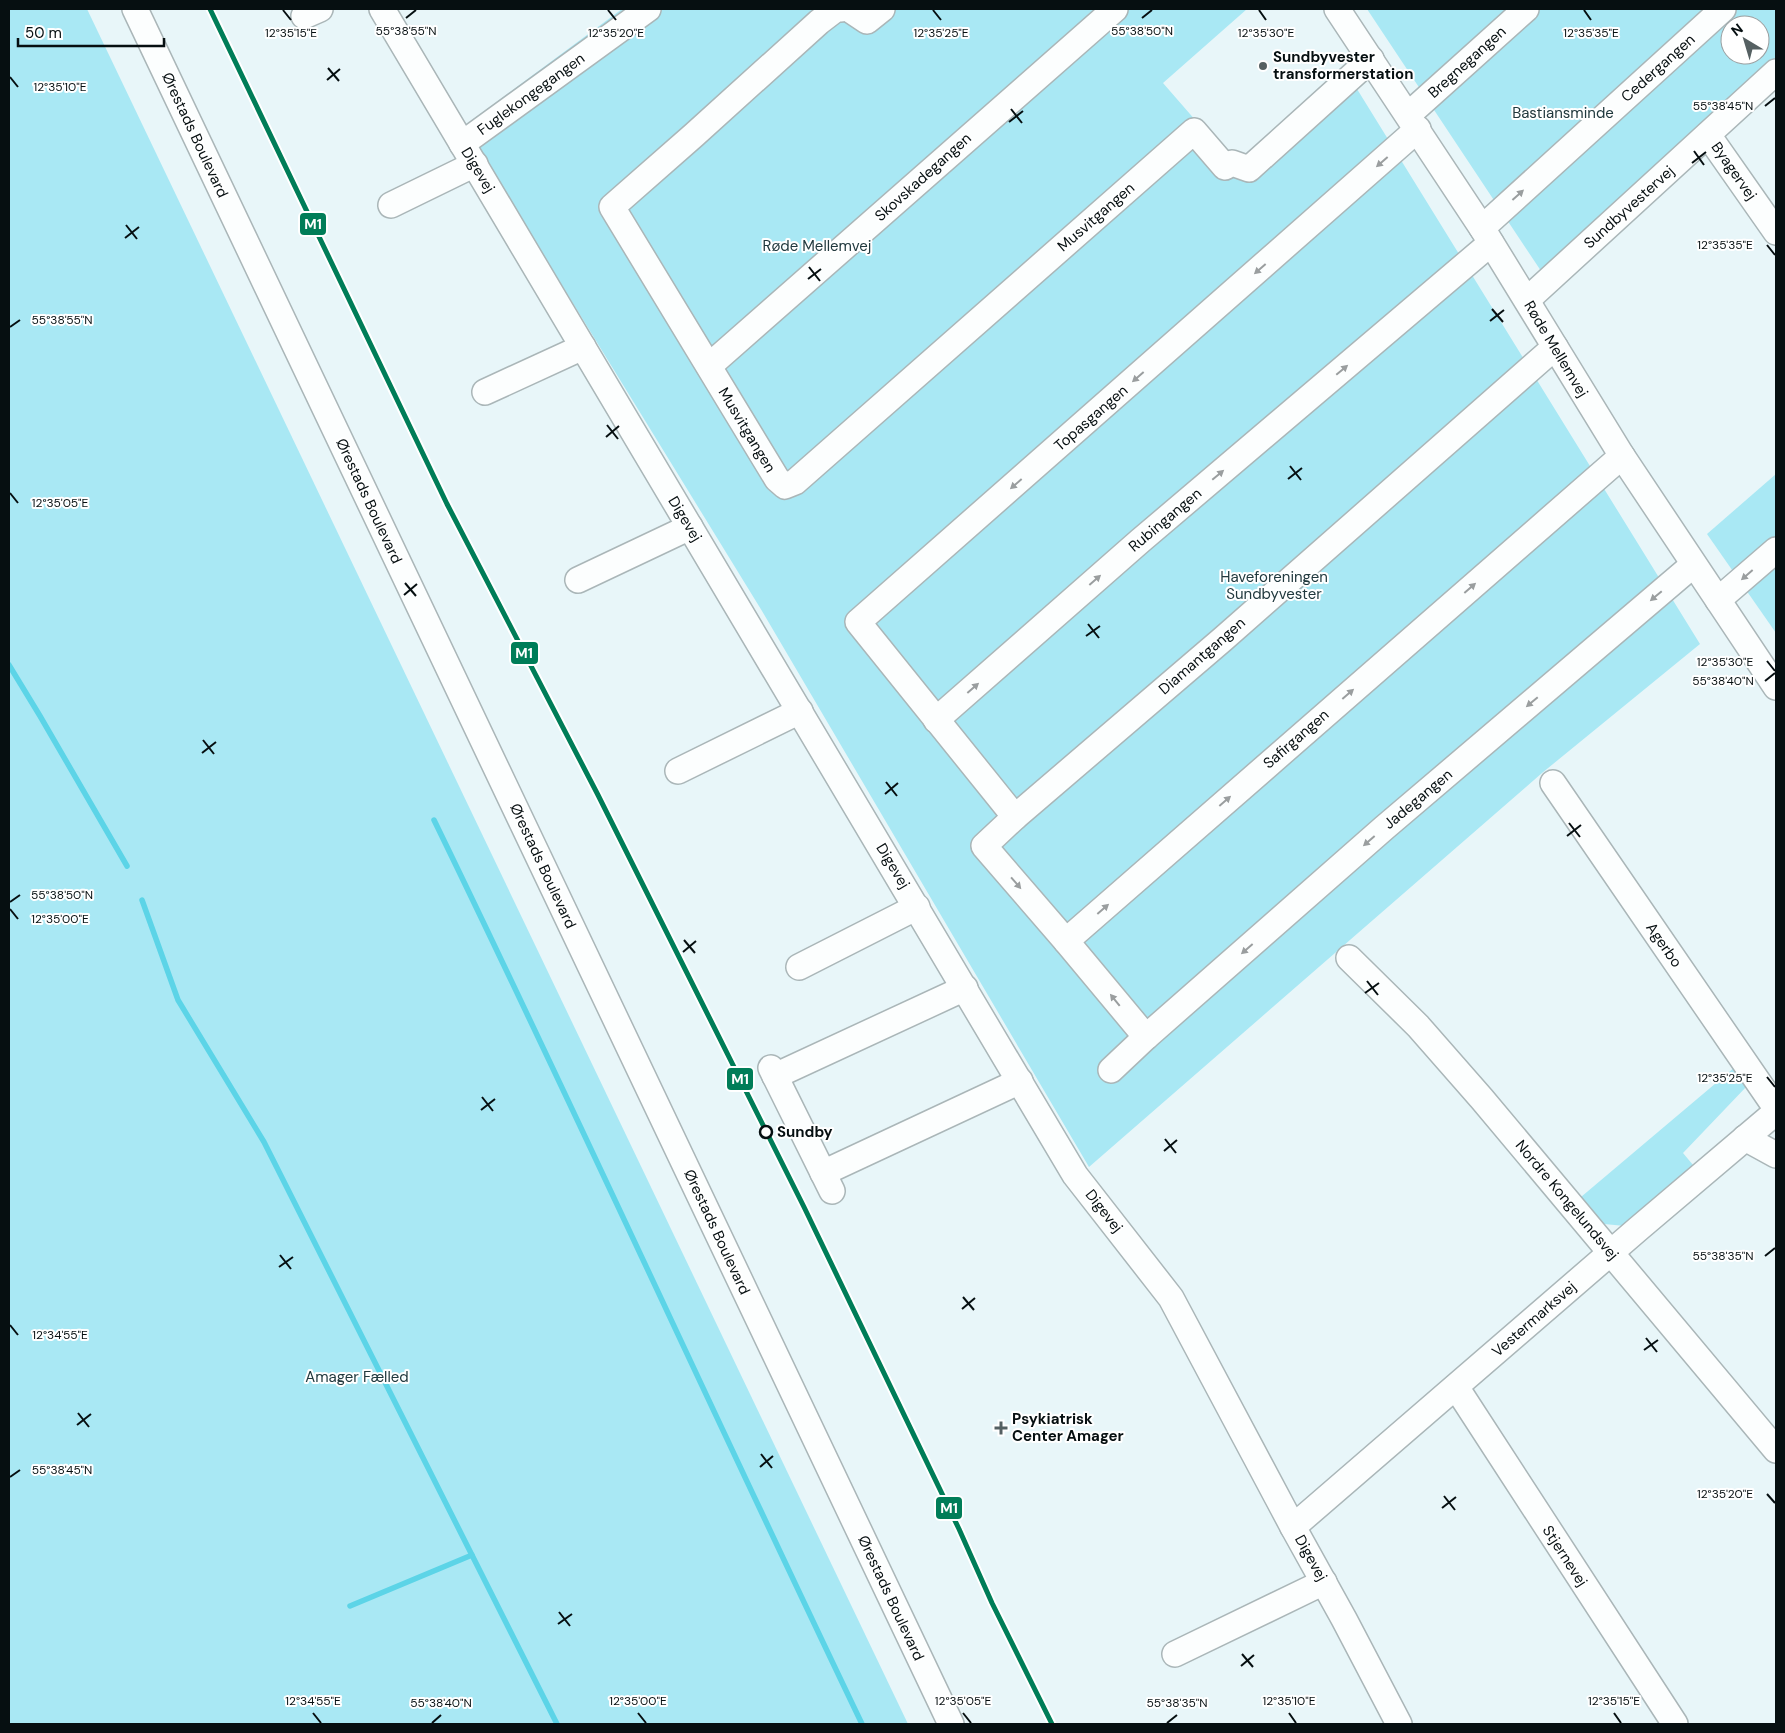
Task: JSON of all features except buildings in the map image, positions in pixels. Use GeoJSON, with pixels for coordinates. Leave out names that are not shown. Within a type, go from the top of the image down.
{"type":"FeatureCollection","features":[{"type":"Feature","properties":{"kind":"street","name":"Ørestads Boulevard"},"geometry":{"type":"LineString","coordinates":[[135,9],[951,1724]]}},
{"type":"Feature","properties":{"kind":"street","name":"Digevej"},"geometry":{"type":"LineString","coordinates":[[382,9],[1075,1175],[1171,1298],[1399,1724]]}},
{"type":"Feature","properties":{"kind":"street","name":"Fuglekongegangen"},"geometry":{"type":"LineString","coordinates":[[391,205],[469,154],[648,9]]}},
{"type":"Feature","properties":{"kind":"street","name":"Musvitgangen"},"geometry":{"type":"LineString","coordinates":[[841,9],[836,9],[819,22],[612,207],[777,478],[785,486],[795,482],[1194,131],[1225,168],[1232,163],[1249,169],[1371,59]]}},
{"type":"Feature","properties":{"kind":"street"},"geometry":{"type":"LineString","coordinates":[[849,9],[867,21],[882,9]]}},
{"type":"Feature","properties":{"kind":"street","name":"Skovskadegangen"},"geometry":{"type":"LineString","coordinates":[[709,366],[1115,9]]}},
{"type":"Feature","properties":{"kind":"street","name":"Røde Mellemvej"},"geometry":{"type":"LineString","coordinates":[[1338,9],[1487,235],[1622,456],[1776,688]]}},
{"type":"Feature","properties":{"kind":"street","name":"Bregnegangen"},"geometry":{"type":"LineString","coordinates":[[1413,122],[1526,9]]}},
{"type":"Feature","properties":{"kind":"street","name":"Cedergangen"},"geometry":{"type":"LineString","coordinates":[[1487,235],[1723,9]]}},
{"type":"Feature","properties":{"kind":"street","name":"Sundbyvestervej"},"geometry":{"type":"LineString","coordinates":[[1527,300],[1776,72]]}},
{"type":"Feature","properties":{"kind":"street","name":"Topasgangen"},"geometry":{"type":"LineString","coordinates":[[936,720],[858,622],[1413,122]]}},
{"type":"Feature","properties":{"kind":"street","name":"Byagervej"},"geometry":{"type":"LineString","coordinates":[[1708,135],[1776,232]]}},
{"type":"Feature","properties":{"kind":"street","name":"Rubingangen"},"geometry":{"type":"LineString","coordinates":[[936,720],[1487,235]]}},
{"type":"Feature","properties":{"kind":"street"},"geometry":{"type":"LineString","coordinates":[[485,392],[584,347]]}},
{"type":"Feature","properties":{"kind":"street","name":"Diamantgangen"},"geometry":{"type":"LineString","coordinates":[[1066,941],[984,846],[1555,347]]}},
{"type":"Feature","properties":{"kind":"street","name":"Safirgangen"},"geometry":{"type":"LineString","coordinates":[[1066,941],[1622,456]]}},
{"type":"Feature","properties":{"kind":"street"},"geometry":{"type":"LineString","coordinates":[[578,580],[690,527]]}},
{"type":"Feature","properties":{"kind":"street"},"geometry":{"type":"LineString","coordinates":[[1718,600],[1776,550]]}},
{"type":"Feature","properties":{"kind":"street","name":"Jadegangen"},"geometry":{"type":"LineString","coordinates":[[1111,1070],[1384,828],[1693,565]]}},
{"type":"Feature","properties":{"kind":"street"},"geometry":{"type":"LineString","coordinates":[[678,771],[800,711]]}},
{"type":"Feature","properties":{"kind":"street"},"geometry":{"type":"LineString","coordinates":[[936,720],[1015,817]]}},
{"type":"Feature","properties":{"kind":"street","name":"Agerbo"},"geometry":{"type":"LineString","coordinates":[[1553,783],[1776,1108]]}},
{"type":"Feature","properties":{"kind":"street"},"geometry":{"type":"LineString","coordinates":[[799,967],[917,908]]}},
{"type":"Feature","properties":{"kind":"street"},"geometry":{"type":"LineString","coordinates":[[1066,941],[1146,1037]]}},
{"type":"Feature","properties":{"kind":"street","name":"Nordre Kongelundsvej"},"geometry":{"type":"LineString","coordinates":[[1349,958],[1418,1026],[1611,1252],[1776,1450]]}},
{"type":"Feature","properties":{"kind":"street"},"geometry":{"type":"LineString","coordinates":[[965,988],[773,1072],[828,1182],[1020,1081]]}},
{"type":"Feature","properties":{"kind":"street","name":"Vestermarksvej"},"geometry":{"type":"LineString","coordinates":[[1293,1527],[1776,1112]]}},
{"type":"Feature","properties":{"kind":"street"},"geometry":{"type":"LineString","coordinates":[[1745,1138],[1776,1155]]}},
{"type":"Feature","properties":{"kind":"street","name":"Stjernevej"},"geometry":{"type":"LineString","coordinates":[[1456,1387],[1675,1724]]}},
{"type":"Feature","properties":{"kind":"street"},"geometry":{"type":"LineString","coordinates":[[1175,1654],[1324,1582]]}},
{"type":"Feature","properties":{"kind":"green space","name":"Amager Fælled"},"geometry":{"type":"Polygon","coordinates":[[[9,9],[87,9],[908,1724],[9,1724],[9,9]]]}},
{"type":"Feature","properties":{"kind":"green space","name":"Haveforeningen Sundbyvester"},"geometry":{"type":"Polygon","coordinates":[[[622,9],[1247,9],[1163,83],[1230,160],[1252,181],[1357,89],[1700,644],[1542,773],[1089,1167],[762,611],[464,126],[622,9]]]}},
{"type":"Feature","properties":{"kind":"green space","name":"Bastiansminde"},"geometry":{"type":"Polygon","coordinates":[[[1367,9],[1776,9],[1776,57],[1770,63],[1770,15],[1720,15],[1720,65],[1767,65],[1543,274],[1367,9]]]}},
{"type":"Feature","properties":{"kind":"green space"},"geometry":{"type":"Polygon","coordinates":[[[1776,474],[1776,633],[1707,534],[1776,474]]]}},
{"type":"Feature","properties":{"kind":"green space"},"geometry":{"type":"Polygon","coordinates":[[[1735,1067],[1747,1086],[1683,1153],[1693,1165],[1625,1226],[1604,1224],[1581,1197],[1735,1067]]]}},
{"type":"Feature","properties":{"kind":"waterway"},"geometry":{"type":"LineString","coordinates":[[9,665],[127,866]]}},
{"type":"Feature","properties":{"kind":"waterway"},"geometry":{"type":"LineString","coordinates":[[434,820],[862,1724]]}},
{"type":"Feature","properties":{"kind":"waterway"},"geometry":{"type":"LineString","coordinates":[[142,900],[178,1000],[264,1142],[557,1724]]}},
{"type":"Feature","properties":{"kind":"waterway"},"geometry":{"type":"LineString","coordinates":[[350,1606],[472,1555]]}},
{"type":"Feature","properties":{"kind":"transit line","name":"M1"},"geometry":{"type":"LineString","coordinates":[[210,9],[447,504],[598,795],[804,1207],[959,1529],[992,1603],[1052,1724]]}},
{"type":"Feature","properties":{"kind":"place","name":"Sundbyvester transformerstation"},"geometry":{"type":"Point","coordinates":[1263,66]}},
{"type":"Feature","properties":{"kind":"place","name":"Sundby"},"geometry":{"type":"Point","coordinates":[766,1132]}},
{"type":"Feature","properties":{"kind":"place","name":"Psykiatrisk Center Amager"},"geometry":{"type":"Point","coordinates":[1001,1428]}}]}
